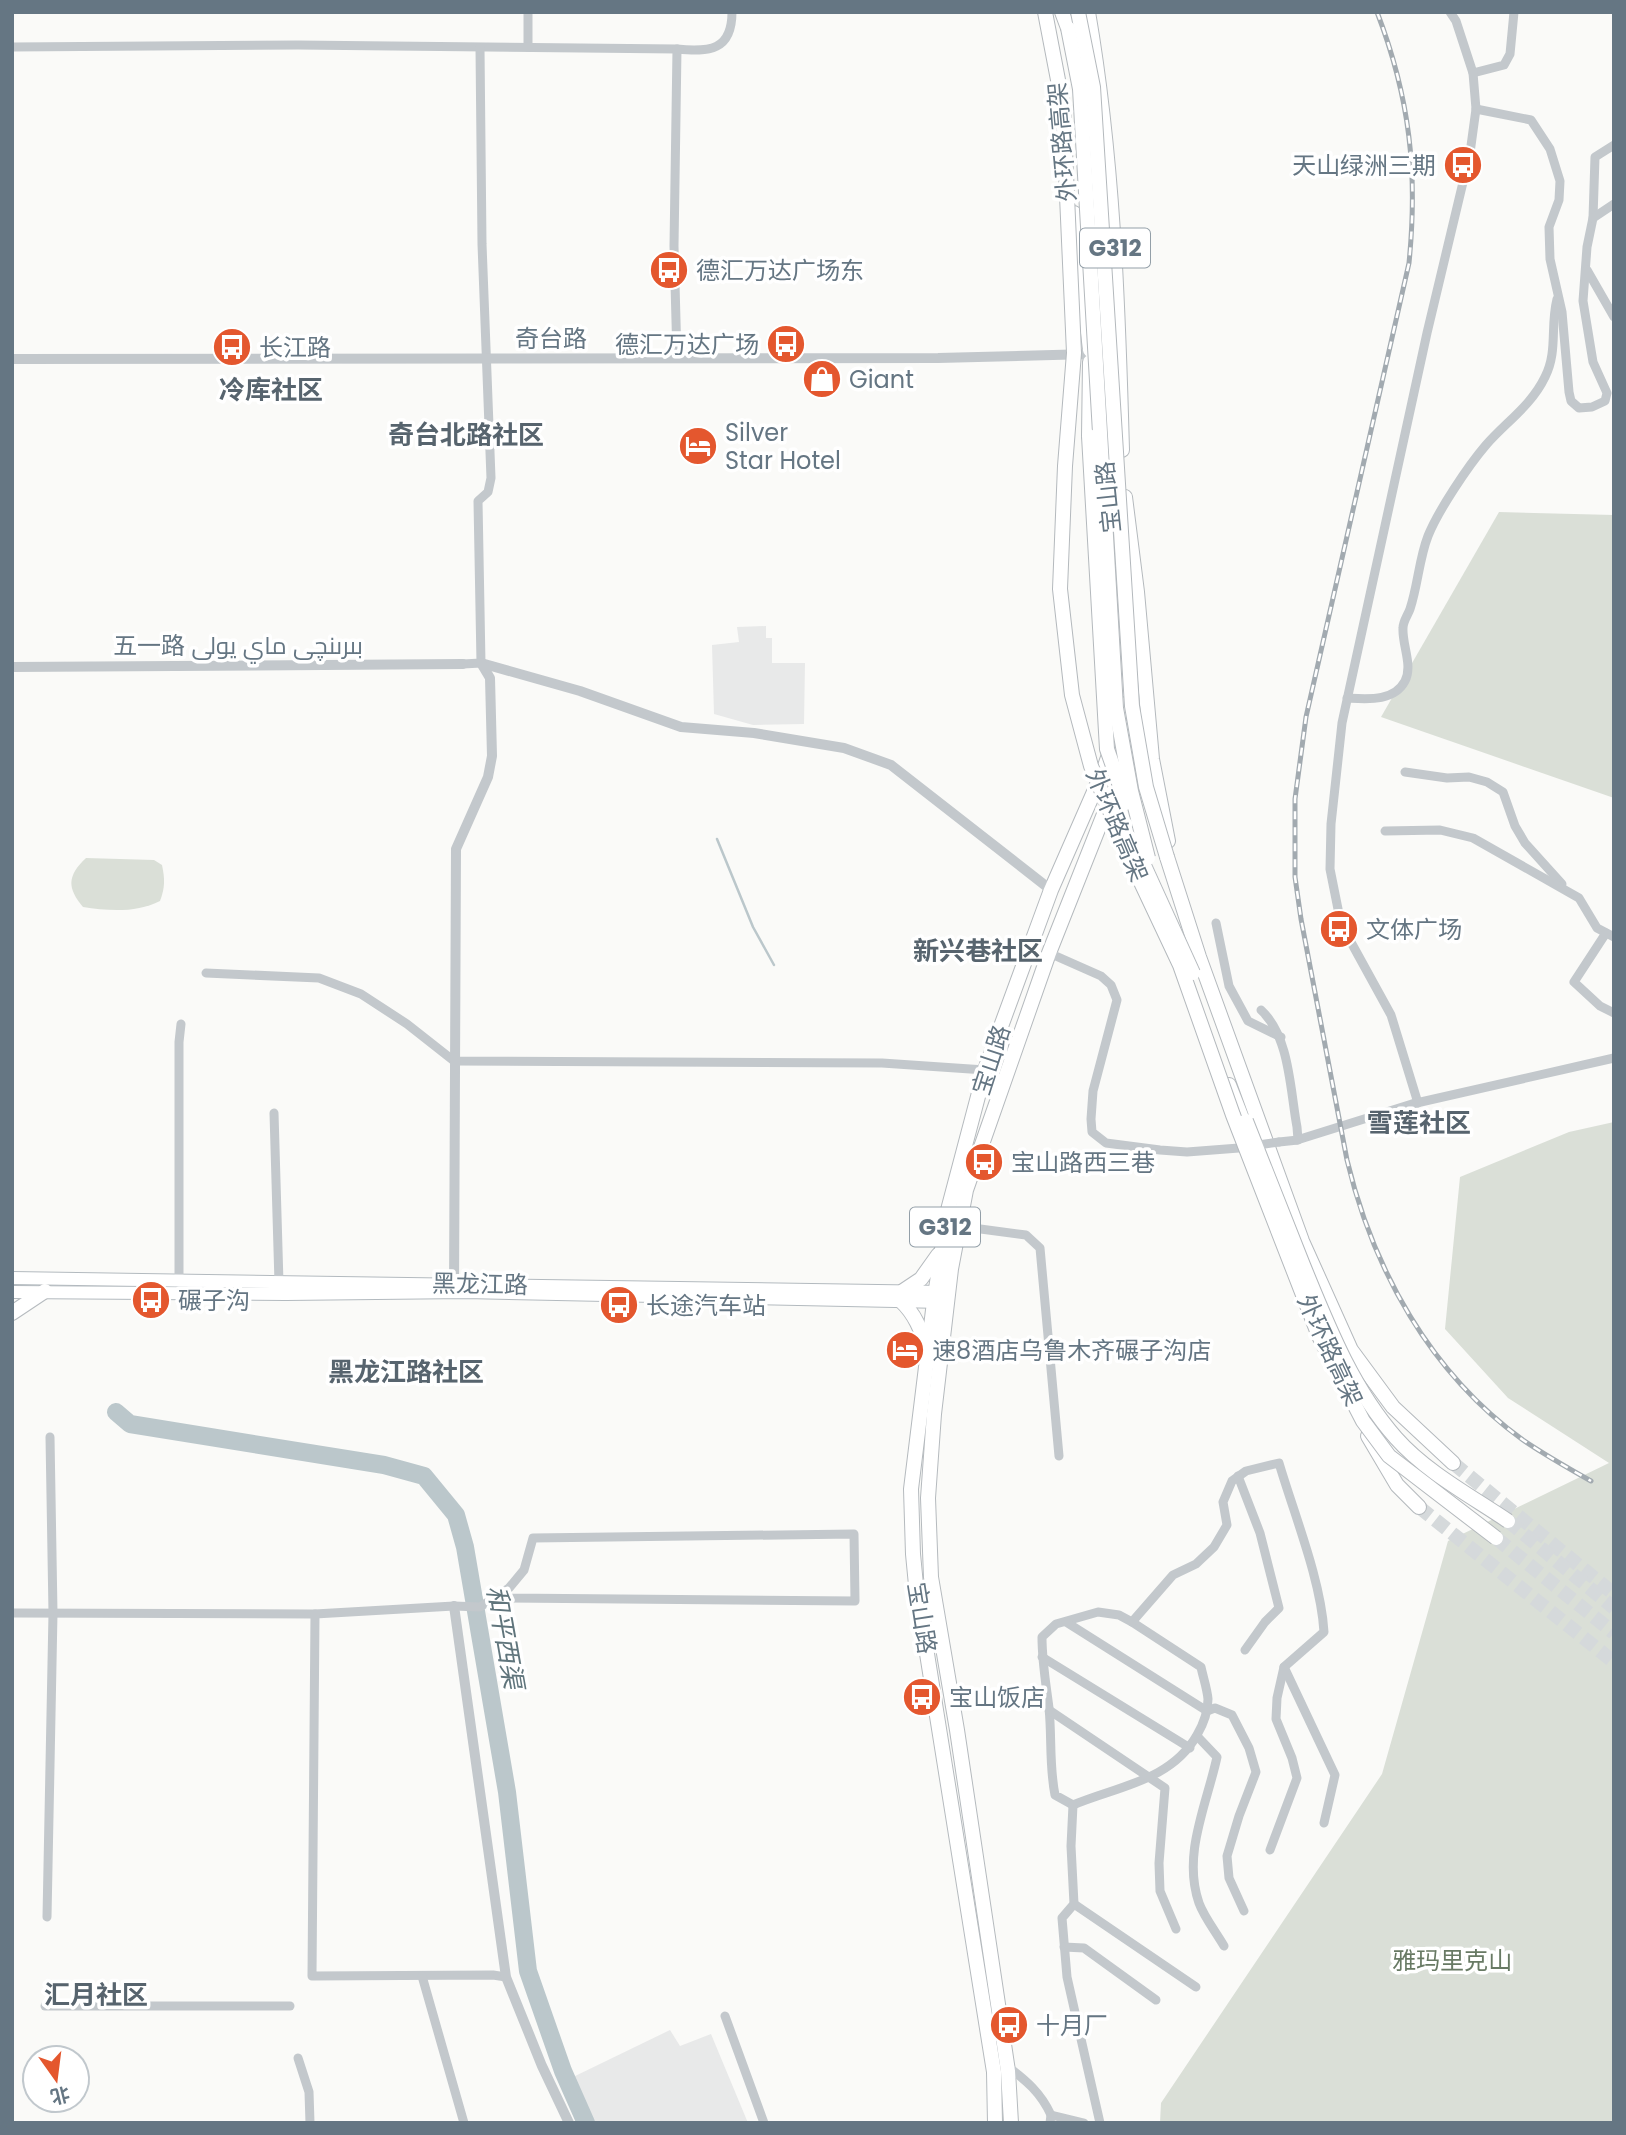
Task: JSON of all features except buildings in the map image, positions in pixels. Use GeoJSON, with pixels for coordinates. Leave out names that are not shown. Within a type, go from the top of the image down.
{"type":"FeatureCollection","features":[{"type":"Feature","properties":{"kind":"main road","name":"宝山路"},"geometry":{"type":"LineString","coordinates":[[1010,2123],[1007,2066],[957,1730],[930,1577],[928,1478],[941,1297],[941,1251],[948,1210],[985,1070],[1051,890],[1113,743],[1122,663],[1107,475],[1058,100],[1039,12]]}},
{"type":"Feature","properties":{"kind":"main road","name":"外环路高架"},"geometry":{"type":"LineString","coordinates":[[1045,12],[1063,106],[1074,353],[1065,466],[1060,589],[1072,695],[1091,766],[1131,861],[1180,965],[1233,1115],[1319,1336],[1363,1421],[1389,1456],[1496,1538]]}},
{"type":"Feature","properties":{"kind":"main road","name":"外环路高架"},"geometry":{"type":"LineString","coordinates":[[1056,12],[1070,96],[1083,344],[1072,457],[1067,579],[1078,685],[1097,756],[1187,955],[1240,1105],[1329,1328],[1350,1372],[1398,1440],[1431,1469],[1508,1521]]}},
{"type":"Feature","properties":{"kind":"main road"},"geometry":{"type":"LineString","coordinates":[[1062,12],[1068,28],[1080,89],[1116,708],[1131,791],[1149,863]]}},
{"type":"Feature","properties":{"kind":"main road"},"geometry":{"type":"LineString","coordinates":[[1078,12],[1093,88],[1132,706],[1146,787],[1199,957],[1302,1241],[1351,1350],[1393,1408],[1453,1463]]}},
{"type":"Feature","properties":{"kind":"main road","name":"宝山路"},"geometry":{"type":"LineString","coordinates":[[995,2123],[994,2072],[913,1555],[911,1489],[928,1351],[972,1170],[1049,953],[1131,746],[1135,660],[1123,485],[1118,295],[1098,71],[1088,12]]}},
{"type":"Feature","properties":{"kind":"main road"},"geometry":{"type":"LineString","coordinates":[[1090,354],[1089,436],[1107,749],[1183,961],[1332,1358],[1365,1431],[1397,1485],[1419,1507]]}},
{"type":"Feature","properties":{"kind":"main road"},"geometry":{"type":"LineString","coordinates":[[1123,485],[1137,592],[1152,759],[1175,877]]}},
{"type":"Feature","properties":{"kind":"main road"},"geometry":{"type":"LineString","coordinates":[[928,1351],[902,1296],[921,1279],[941,1251]]}},
{"type":"Feature","properties":{"kind":"main road","name":"黑龙江路"},"geometry":{"type":"LineString","coordinates":[[12,1278],[941,1297]]}},
{"type":"Feature","properties":{"kind":"main road","name":"黑龙江路"},"geometry":{"type":"LineString","coordinates":[[12,1292],[286,1294],[454,1288]]}},
{"type":"Feature","properties":{"kind":"main road"},"geometry":{"type":"LineString","coordinates":[[12,1313],[45,1291]]}},
{"type":"Feature","properties":{"kind":"street"},"geometry":{"type":"LineString","coordinates":[[528,12],[528,47]]}},
{"type":"Feature","properties":{"kind":"street"},"geometry":{"type":"LineString","coordinates":[[12,47],[298,45],[701,52],[719,46],[728,36],[732,12]]}},
{"type":"Feature","properties":{"kind":"street"},"geometry":{"type":"LineString","coordinates":[[1418,1102],[1391,1015],[1341,924],[1331,869],[1331,824],[1347,698],[1427,333],[1470,153],[1476,109],[1473,73],[1456,21],[1450,12]]}},
{"type":"Feature","properties":{"kind":"street"},"geometry":{"type":"LineString","coordinates":[[1473,73],[1504,65],[1510,54],[1514,12]]}},
{"type":"Feature","properties":{"kind":"street"},"geometry":{"type":"LineString","coordinates":[[454,1288],[456,849],[488,777],[492,755],[490,678],[481,663],[478,501],[492,493],[482,244],[480,48]]}},
{"type":"Feature","properties":{"kind":"street"},"geometry":{"type":"LineString","coordinates":[[677,50],[674,246],[677,358]]}},
{"type":"Feature","properties":{"kind":"street"},"geometry":{"type":"LineString","coordinates":[[1476,109],[1531,120],[1550,149],[1560,181],[1559,200],[1549,227],[1549,259],[1559,294],[1571,401],[1579,408],[1592,407],[1605,401],[1607,393],[1593,362],[1583,301],[1585,267],[1594,218],[1595,157],[1614,145]]}},
{"type":"Feature","properties":{"kind":"street"},"geometry":{"type":"LineString","coordinates":[[1594,218],[1614,204]]}},
{"type":"Feature","properties":{"kind":"street"},"geometry":{"type":"LineString","coordinates":[[1585,267],[1614,317]]}},
{"type":"Feature","properties":{"kind":"street"},"geometry":{"type":"LineString","coordinates":[[1347,698],[1372,699],[1387,696],[1398,690],[1405,680],[1408,670],[1403,624],[1410,610],[1428,536],[1472,463],[1487,444],[1534,398],[1546,376],[1553,358],[1552,319],[1559,294]]}},
{"type":"Feature","properties":{"kind":"street","name":"奇台路"},"geometry":{"type":"LineString","coordinates":[[12,359],[939,358],[1090,354]]}},
{"type":"Feature","properties":{"kind":"street"},"geometry":{"type":"LineString","coordinates":[[463,664],[481,663],[580,691],[681,726],[754,733],[844,748],[891,765],[1051,890]]}},
{"type":"Feature","properties":{"kind":"street","name":"五一路 بىرىنچى ماي يولى"},"geometry":{"type":"LineString","coordinates":[[12,667],[463,664]]}},
{"type":"Feature","properties":{"kind":"street"},"geometry":{"type":"LineString","coordinates":[[1405,772],[1447,778],[1469,777],[1487,782],[1503,792],[1515,826],[1525,843],[1571,893]]}},
{"type":"Feature","properties":{"kind":"street"},"geometry":{"type":"LineString","coordinates":[[1385,831],[1440,830],[1473,838],[1579,898],[1597,928],[1610,935],[1574,982],[1600,1006],[1614,1013]]}},
{"type":"Feature","properties":{"kind":"street"},"geometry":{"type":"LineString","coordinates":[[1216,923],[1229,986],[1248,1021],[1281,1037]]}},
{"type":"Feature","properties":{"kind":"street"},"geometry":{"type":"LineString","coordinates":[[1049,953],[1101,976],[1111,985],[1117,1000],[1093,1091],[1092,1132],[1106,1143],[1187,1152],[1297,1140],[1418,1102],[1614,1058]]}},
{"type":"Feature","properties":{"kind":"street"},"geometry":{"type":"LineString","coordinates":[[206,974],[318,978],[361,994],[407,1024],[454,1061],[883,1063],[985,1070]]}},
{"type":"Feature","properties":{"kind":"street"},"geometry":{"type":"LineString","coordinates":[[1261,1010],[1272,1020],[1281,1037],[1297,1140]]}},
{"type":"Feature","properties":{"kind":"street"},"geometry":{"type":"LineString","coordinates":[[179,1281],[181,1024]]}},
{"type":"Feature","properties":{"kind":"street"},"geometry":{"type":"LineString","coordinates":[[274,1113],[279,1283]]}},
{"type":"Feature","properties":{"kind":"street"},"geometry":{"type":"LineString","coordinates":[[958,1226],[1026,1235],[1040,1248],[1059,1455]]}},
{"type":"Feature","properties":{"kind":"street"},"geometry":{"type":"LineString","coordinates":[[47,1917],[53,1612],[50,1437]]}},
{"type":"Feature","properties":{"kind":"street"},"geometry":{"type":"LineString","coordinates":[[1132,1622],[1173,1575],[1196,1564],[1214,1547],[1227,1525],[1223,1502],[1232,1481],[1246,1471],[1279,1463],[1323,1616],[1324,1632],[1284,1667],[1277,1698],[1276,1719],[1297,1778],[1270,1850]]}},
{"type":"Feature","properties":{"kind":"street"},"geometry":{"type":"LineString","coordinates":[[1238,1476],[1260,1533],[1279,1608],[1245,1650]]}},
{"type":"Feature","properties":{"kind":"street"},"geometry":{"type":"LineString","coordinates":[[12,1613],[315,1614],[454,1606],[480,1607],[509,1588],[524,1570],[533,1538],[854,1534],[855,1601],[495,1598]]}},
{"type":"Feature","properties":{"kind":"street"},"geometry":{"type":"LineString","coordinates":[[454,1606],[506,1977],[542,2066],[569,2123]]}},
{"type":"Feature","properties":{"kind":"street"},"geometry":{"type":"LineString","coordinates":[[1098,1612],[1119,1615],[1201,1667],[1208,1695],[1207,1711],[1196,1736],[1181,1757],[1152,1777],[1073,1805],[1055,1795],[1050,1771],[1049,1710],[1042,1657],[1042,1637],[1056,1624],[1066,1622],[1098,1612]]}},
{"type":"Feature","properties":{"kind":"street"},"geometry":{"type":"LineString","coordinates":[[315,1614],[312,1976],[506,1977]]}},
{"type":"Feature","properties":{"kind":"street"},"geometry":{"type":"LineString","coordinates":[[1066,1622],[1207,1711]]}},
{"type":"Feature","properties":{"kind":"street"},"geometry":{"type":"LineString","coordinates":[[1042,1657],[1189,1748]]}},
{"type":"Feature","properties":{"kind":"street"},"geometry":{"type":"LineString","coordinates":[[1284,1667],[1335,1775],[1324,1823]]}},
{"type":"Feature","properties":{"kind":"street"},"geometry":{"type":"LineString","coordinates":[[1207,1711],[1215,1708],[1232,1715],[1256,1772],[1227,1856],[1229,1878],[1244,1911]]}},
{"type":"Feature","properties":{"kind":"street"},"geometry":{"type":"LineString","coordinates":[[1049,1710],[1166,1788],[1159,1863],[1160,1891],[1176,1928]]}},
{"type":"Feature","properties":{"kind":"street"},"geometry":{"type":"LineString","coordinates":[[1196,1736],[1217,1757],[1199,1820],[1193,1873],[1199,1904],[1224,1946]]}},
{"type":"Feature","properties":{"kind":"street"},"geometry":{"type":"LineString","coordinates":[[1073,1805],[1071,1846],[1074,1904],[1062,1918],[1067,1977],[1100,2123]]}},
{"type":"Feature","properties":{"kind":"street"},"geometry":{"type":"LineString","coordinates":[[1074,1904],[1196,1987]]}},
{"type":"Feature","properties":{"kind":"street"},"geometry":{"type":"LineString","coordinates":[[1065,1947],[1084,1948],[1156,2000]]}},
{"type":"Feature","properties":{"kind":"street"},"geometry":{"type":"LineString","coordinates":[[422,1976],[464,2123]]}},
{"type":"Feature","properties":{"kind":"street"},"geometry":{"type":"LineString","coordinates":[[45,2007],[290,2006]]}},
{"type":"Feature","properties":{"kind":"street"},"geometry":{"type":"LineString","coordinates":[[725,2016],[764,2123]]}},
{"type":"Feature","properties":{"kind":"street"},"geometry":{"type":"LineString","coordinates":[[298,2058],[309,2092],[310,2123]]}},
{"type":"Feature","properties":{"kind":"street"},"geometry":{"type":"LineString","coordinates":[[1007,2066],[1030,2083],[1044,2101],[1050,2119],[1084,2123]]}},
{"type":"Feature","properties":{"kind":"shaded area"},"geometry":{"type":"Polygon","coordinates":[[[766,626],[766,638],[772,638],[772,663],[805,663],[804,724],[753,725],[714,714],[712,645],[739,642],[737,627],[766,626]]]}},
{"type":"Feature","properties":{"kind":"shaded area"},"geometry":{"type":"Polygon","coordinates":[[[670,2030],[680,2046],[711,2034],[748,2123],[591,2123],[571,2078],[670,2030]]]}},
{"type":"Feature","properties":{"kind":"green space"},"geometry":{"type":"Polygon","coordinates":[[[1499,512],[1614,515],[1614,798],[1381,717],[1499,512]]]}},
{"type":"Feature","properties":{"kind":"green space"},"geometry":{"type":"Polygon","coordinates":[[[86,858],[154,860],[162,865],[163,870],[164,888],[160,901],[142,908],[122,910],[83,907],[74,894],[71,882],[75,871],[86,858]]]}},
{"type":"Feature","properties":{"kind":"green space","name":"雅玛里克山"},"geometry":{"type":"Polygon","coordinates":[[[1614,1122],[1614,2123],[1160,2123],[1161,2103],[1382,1774],[1448,1541],[1609,1463],[1508,1398],[1445,1329],[1460,1177],[1569,1132],[1614,1122]]]}},
{"type":"Feature","properties":{"kind":"waterway"},"geometry":{"type":"LineString","coordinates":[[717,839],[753,927],[774,965]]}},
{"type":"Feature","properties":{"kind":"waterway","name":"和平西渠"},"geometry":{"type":"LineString","coordinates":[[116,1412],[130,1424],[384,1465],[424,1476],[456,1515],[465,1547],[507,1792],[528,1971],[563,2071],[586,2123]]}},
{"type":"Feature","properties":{"kind":"tunnel"},"geometry":{"type":"LineString","coordinates":[[1453,1463],[1614,1594]]}},
{"type":"Feature","properties":{"kind":"tunnel"},"geometry":{"type":"LineString","coordinates":[[1419,1507],[1614,1662]]}},
{"type":"Feature","properties":{"kind":"tunnel"},"geometry":{"type":"LineString","coordinates":[[1508,1521],[1614,1608]]}},
{"type":"Feature","properties":{"kind":"tunnel"},"geometry":{"type":"LineString","coordinates":[[1496,1538],[1614,1633]]}},
{"type":"Feature","properties":{"kind":"railway"},"geometry":{"type":"LineString","coordinates":[[1377,12],[1397,75],[1409,136],[1412,230],[1409,263],[1306,717],[1295,799],[1295,877],[1301,919],[1347,1160],[1372,1240],[1390,1279],[1433,1351],[1460,1383],[1490,1413],[1523,1440],[1591,1481]]}},
{"type":"Feature","properties":{"kind":"place","name":"天山绿洲三期"},"geometry":{"type":"Point","coordinates":[1463,165]}},
{"type":"Feature","properties":{"kind":"place","name":"德汇万达广场东"},"geometry":{"type":"Point","coordinates":[669,270]}},
{"type":"Feature","properties":{"kind":"place","name":"德汇万达广场"},"geometry":{"type":"Point","coordinates":[786,344]}},
{"type":"Feature","properties":{"kind":"place","name":"长江路"},"geometry":{"type":"Point","coordinates":[232,347]}},
{"type":"Feature","properties":{"kind":"place","name":"Giant"},"geometry":{"type":"Point","coordinates":[822,379]}},
{"type":"Feature","properties":{"kind":"place","name":"Silver Star Hotel"},"geometry":{"type":"Point","coordinates":[698,446]}},
{"type":"Feature","properties":{"kind":"place","name":"文体广场"},"geometry":{"type":"Point","coordinates":[1339,929]}},
{"type":"Feature","properties":{"kind":"place","name":"宝山路西三巷"},"geometry":{"type":"Point","coordinates":[984,1162]}},
{"type":"Feature","properties":{"kind":"place","name":"碾子沟"},"geometry":{"type":"Point","coordinates":[151,1300]}},
{"type":"Feature","properties":{"kind":"place","name":"长途汽车站"},"geometry":{"type":"Point","coordinates":[619,1305]}},
{"type":"Feature","properties":{"kind":"place","name":"速8酒店乌鲁木齐碾子沟店"},"geometry":{"type":"Point","coordinates":[905,1350]}},
{"type":"Feature","properties":{"kind":"place","name":"宝山饭店"},"geometry":{"type":"Point","coordinates":[922,1697]}},
{"type":"Feature","properties":{"kind":"place","name":"十月厂"},"geometry":{"type":"Point","coordinates":[1009,2025]}},
{"type":"Feature","properties":{"kind":"district","name":"冷库社区"},"geometry":{"type":"Point","coordinates":[271,390]}},
{"type":"Feature","properties":{"kind":"district","name":"奇台北路社区"},"geometry":{"type":"Point","coordinates":[466,435]}},
{"type":"Feature","properties":{"kind":"district","name":"新兴巷社区"},"geometry":{"type":"Point","coordinates":[978,951]}},
{"type":"Feature","properties":{"kind":"district","name":"雪莲社区"},"geometry":{"type":"Point","coordinates":[1419,1123]}},
{"type":"Feature","properties":{"kind":"district","name":"黑龙江路社区"},"geometry":{"type":"Point","coordinates":[406,1372]}},
{"type":"Feature","properties":{"kind":"district","name":"汇月社区"},"geometry":{"type":"Point","coordinates":[96,1995]}}]}
